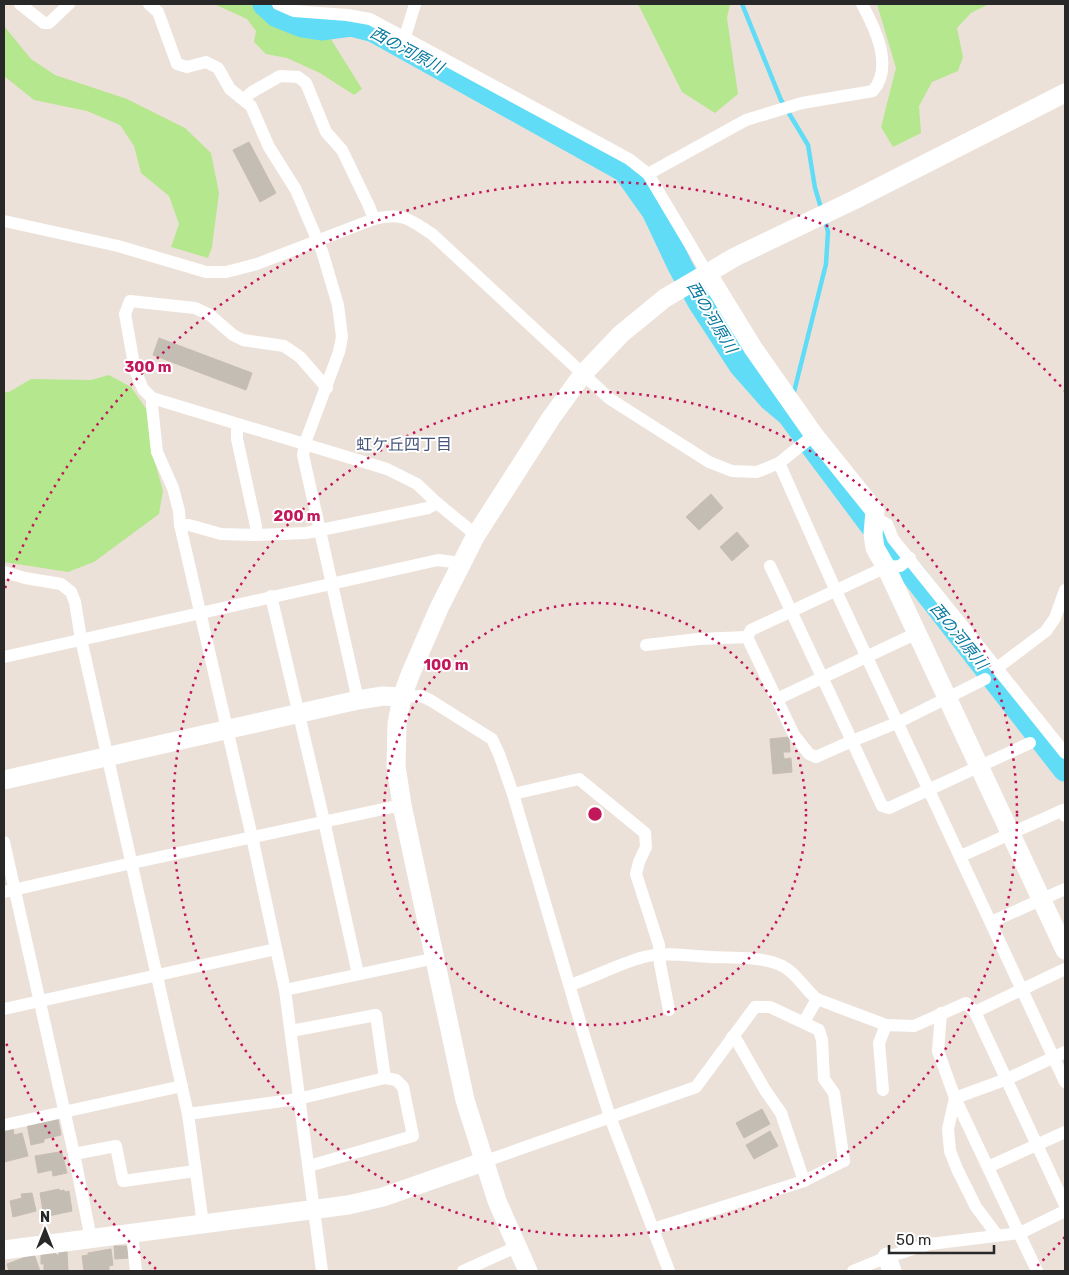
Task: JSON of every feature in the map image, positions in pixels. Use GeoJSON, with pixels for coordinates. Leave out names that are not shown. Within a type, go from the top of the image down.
{"type":"FeatureCollection","features":[{"type":"Feature","properties":{"kind":"street"},"geometry":{"type":"LineString","coordinates":[[20,4],[44,22],[49,23],[69,4]]}},
{"type":"Feature","properties":{"kind":"street"},"geometry":{"type":"LineString","coordinates":[[149,4],[158,12],[177,64],[186,67],[206,62],[218,68],[230,89],[244,98],[251,106],[269,147],[296,190],[318,240],[338,306],[342,337],[339,352],[305,443],[303,455],[358,700]]}},
{"type":"Feature","properties":{"kind":"street"},"geometry":{"type":"LineString","coordinates":[[278,4],[294,11],[347,14],[370,20],[629,159],[648,174],[753,348],[814,435],[872,506],[875,511],[875,548],[900,563],[938,597],[1065,753]]}},
{"type":"Feature","properties":{"kind":"street"},"geometry":{"type":"LineString","coordinates":[[404,37],[415,4]]}},
{"type":"Feature","properties":{"kind":"street"},"geometry":{"type":"LineString","coordinates":[[648,174],[746,120],[802,103],[873,90],[879,83],[883,60],[873,25],[862,4]]}},
{"type":"Feature","properties":{"kind":"street"},"geometry":{"type":"LineString","coordinates":[[244,98],[280,76],[298,77],[306,83],[326,132],[342,150],[374,219]]}},
{"type":"Feature","properties":{"kind":"street"},"geometry":{"type":"LineString","coordinates":[[528,1271],[497,1201],[483,1162],[465,1100],[402,805],[396,766],[397,724],[402,697],[439,608],[476,535],[551,418],[583,374],[621,334],[665,298],[735,257],[854,200],[1065,93]]}},
{"type":"Feature","properties":{"kind":"street"},"geometry":{"type":"LineString","coordinates":[[4,221],[118,246],[206,272],[226,272],[257,264],[374,219],[389,215],[406,217],[432,234],[610,400],[709,462],[732,471],[757,472],[779,463],[814,435]]}},
{"type":"Feature","properties":{"kind":"street"},"geometry":{"type":"LineString","coordinates":[[327,388],[300,357],[284,346],[243,340],[233,335],[210,315],[195,308],[130,300],[125,314],[135,370],[142,389],[152,398],[387,469],[417,484],[476,535]]}},
{"type":"Feature","properties":{"kind":"street"},"geometry":{"type":"LineString","coordinates":[[152,398],[156,452],[173,488],[179,512],[180,525],[199,612],[252,837],[285,990],[322,1271]]}},
{"type":"Feature","properties":{"kind":"street"},"geometry":{"type":"LineString","coordinates":[[237,424],[237,438],[256,526],[256,535]]}},
{"type":"Feature","properties":{"kind":"street"},"geometry":{"type":"LineString","coordinates":[[779,463],[1022,990],[1060,1055],[1065,1082]]}},
{"type":"Feature","properties":{"kind":"street"},"geometry":{"type":"LineString","coordinates":[[180,525],[189,525],[221,534],[256,535],[319,531],[428,508],[437,503]]}},
{"type":"Feature","properties":{"kind":"street"},"geometry":{"type":"LineString","coordinates":[[875,525],[887,524],[900,563],[917,633],[1065,950]]}},
{"type":"Feature","properties":{"kind":"street"},"geometry":{"type":"LineString","coordinates":[[4,657],[270,596],[438,560],[462,563]]}},
{"type":"Feature","properties":{"kind":"street"},"geometry":{"type":"LineString","coordinates":[[747,637],[751,630],[836,590],[900,563]]}},
{"type":"Feature","properties":{"kind":"street"},"geometry":{"type":"LineString","coordinates":[[770,566],[882,806],[889,808],[1030,744]]}},
{"type":"Feature","properties":{"kind":"street"},"geometry":{"type":"LineString","coordinates":[[4,572],[61,584],[71,592],[188,1114],[202,1224]]}},
{"type":"Feature","properties":{"kind":"street"},"geometry":{"type":"LineString","coordinates":[[997,668],[1046,631],[1058,612],[1065,590]]}},
{"type":"Feature","properties":{"kind":"street"},"geometry":{"type":"LineString","coordinates":[[270,596],[324,821],[358,974]]}},
{"type":"Feature","properties":{"kind":"street"},"geometry":{"type":"LineString","coordinates":[[777,699],[917,633]]}},
{"type":"Feature","properties":{"kind":"street"},"geometry":{"type":"LineString","coordinates":[[646,645],[698,639],[747,637]]}},
{"type":"Feature","properties":{"kind":"street"},"geometry":{"type":"LineString","coordinates":[[747,637],[794,735],[809,754],[816,758],[899,722],[984,679]]}},
{"type":"Feature","properties":{"kind":"street"},"geometry":{"type":"LineString","coordinates":[[4,780],[358,700],[383,696],[421,696],[492,739],[514,794],[610,1117],[669,1271]]}},
{"type":"Feature","properties":{"kind":"street"},"geometry":{"type":"LineString","coordinates":[[514,794],[579,780],[645,833],[646,847],[636,874],[659,945],[668,1010]]}},
{"type":"Feature","properties":{"kind":"street"},"geometry":{"type":"LineString","coordinates":[[9,891],[402,805]]}},
{"type":"Feature","properties":{"kind":"street"},"geometry":{"type":"LineString","coordinates":[[960,856],[1063,810],[1065,816]]}},
{"type":"Feature","properties":{"kind":"street"},"geometry":{"type":"LineString","coordinates":[[4,842],[9,891],[39,1001],[74,1154],[91,1240]]}},
{"type":"Feature","properties":{"kind":"street"},"geometry":{"type":"LineString","coordinates":[[991,922],[1065,889]]}},
{"type":"Feature","properties":{"kind":"street"},"geometry":{"type":"LineString","coordinates":[[4,1009],[276,949]]}},
{"type":"Feature","properties":{"kind":"street"},"geometry":{"type":"LineString","coordinates":[[570,985],[625,962],[660,955],[763,960],[779,964],[797,977],[809,993],[817,999],[886,1025],[914,1026],[966,1003],[975,1012],[1065,1205]]}},
{"type":"Feature","properties":{"kind":"street"},"geometry":{"type":"LineString","coordinates":[[285,990],[436,958]]}},
{"type":"Feature","properties":{"kind":"street"},"geometry":{"type":"LineString","coordinates":[[975,1012],[1065,969]]}},
{"type":"Feature","properties":{"kind":"street"},"geometry":{"type":"LineString","coordinates":[[804,1022],[817,999]]}},
{"type":"Feature","properties":{"kind":"street"},"geometry":{"type":"LineString","coordinates":[[4,1250],[348,1205],[382,1197],[696,1087],[755,1007],[770,1007],[818,1030],[822,1040],[824,1079],[834,1093],[844,1161],[804,1180],[653,1229]]}},
{"type":"Feature","properties":{"kind":"street"},"geometry":{"type":"LineString","coordinates":[[941,1013],[938,1051],[955,1098],[1037,1271]]}},
{"type":"Feature","properties":{"kind":"street"},"geometry":{"type":"LineString","coordinates":[[291,1031],[376,1015],[385,1078]]}},
{"type":"Feature","properties":{"kind":"street"},"geometry":{"type":"LineString","coordinates":[[883,1090],[878,1043],[886,1025]]}},
{"type":"Feature","properties":{"kind":"street"},"geometry":{"type":"LineString","coordinates":[[732,1037],[738,1041],[765,1090],[781,1113],[804,1180]]}},
{"type":"Feature","properties":{"kind":"street"},"geometry":{"type":"LineString","coordinates":[[955,1098],[1007,1079],[1060,1055]]}},
{"type":"Feature","properties":{"kind":"street"},"geometry":{"type":"LineString","coordinates":[[188,1114],[298,1099],[385,1078],[396,1080],[403,1086],[412,1136],[309,1166]]}},
{"type":"Feature","properties":{"kind":"street"},"geometry":{"type":"LineString","coordinates":[[4,1124],[182,1086]]}},
{"type":"Feature","properties":{"kind":"street"},"geometry":{"type":"LineString","coordinates":[[955,1098],[948,1129],[950,1151],[976,1207],[997,1236]]}},
{"type":"Feature","properties":{"kind":"street"},"geometry":{"type":"LineString","coordinates":[[988,1167],[1065,1132]]}},
{"type":"Feature","properties":{"kind":"street"},"geometry":{"type":"LineString","coordinates":[[74,1154],[116,1146],[123,1181],[195,1171]]}},
{"type":"Feature","properties":{"kind":"street"},"geometry":{"type":"LineString","coordinates":[[853,1271],[889,1264],[930,1244],[1020,1233],[1065,1211]]}},
{"type":"Feature","properties":{"kind":"street"},"geometry":{"type":"LineString","coordinates":[[132,1234],[136,1271]]}},
{"type":"Feature","properties":{"kind":"street"},"geometry":{"type":"LineString","coordinates":[[463,1271],[516,1247]]}},
{"type":"Feature","properties":{"kind":"green space"},"geometry":{"type":"Polygon","coordinates":[[[214,4],[261,4],[274,16],[329,36],[362,89],[354,95],[320,73],[287,58],[266,54],[254,42],[256,31],[247,19],[214,4]]]}},
{"type":"Feature","properties":{"kind":"green space"},"geometry":{"type":"Polygon","coordinates":[[[638,4],[730,4],[727,18],[738,94],[715,113],[682,92],[638,4]]]}},
{"type":"Feature","properties":{"kind":"green space"},"geometry":{"type":"Polygon","coordinates":[[[877,4],[989,4],[971,13],[957,28],[963,57],[958,71],[932,82],[919,106],[921,133],[893,147],[881,127],[896,68],[877,4]]]}},
{"type":"Feature","properties":{"kind":"green space"},"geometry":{"type":"Polygon","coordinates":[[[4,26],[31,59],[55,75],[127,99],[185,128],[211,153],[219,193],[212,247],[208,258],[171,247],[179,224],[169,196],[141,173],[134,146],[120,125],[87,111],[34,100],[4,76],[4,26]]]}},
{"type":"Feature","properties":{"kind":"green space"},"geometry":{"type":"Polygon","coordinates":[[[109,375],[131,387],[147,410],[152,452],[163,491],[159,514],[94,562],[68,572],[4,562],[4,392],[9,392],[31,379],[91,380],[109,375]]]}},
{"type":"Feature","properties":{"kind":"building"},"geometry":{"type":"Polygon","coordinates":[[[249,142],[276,193],[260,202],[233,150],[249,142]]]}},
{"type":"Feature","properties":{"kind":"building"},"geometry":{"type":"Polygon","coordinates":[[[159,338],[252,373],[246,390],[153,355],[159,338]]]}},
{"type":"Feature","properties":{"kind":"building"},"geometry":{"type":"Polygon","coordinates":[[[711,494],[723,508],[699,530],[686,517],[711,494]]]}},
{"type":"Feature","properties":{"kind":"building"},"geometry":{"type":"Polygon","coordinates":[[[737,532],[749,546],[732,561],[720,547],[737,532]]]}},
{"type":"Feature","properties":{"kind":"building"},"geometry":{"type":"Polygon","coordinates":[[[789,737],[790,752],[783,752],[784,759],[791,758],[792,772],[773,774],[770,739],[789,737]]]}},
{"type":"Feature","properties":{"kind":"building"},"geometry":{"type":"Polygon","coordinates":[[[762,1109],[770,1124],[744,1138],[736,1123],[762,1109]]]}},
{"type":"Feature","properties":{"kind":"building"},"geometry":{"type":"Polygon","coordinates":[[[58,1119],[61,1135],[44,1139],[44,1142],[31,1145],[27,1124],[58,1119]]]}},
{"type":"Feature","properties":{"kind":"building"},"geometry":{"type":"Polygon","coordinates":[[[13,1128],[14,1135],[22,1133],[28,1156],[4,1162],[4,1130],[13,1128]]]}},
{"type":"Feature","properties":{"kind":"building"},"geometry":{"type":"Polygon","coordinates":[[[770,1131],[778,1146],[754,1159],[746,1145],[770,1131]]]}},
{"type":"Feature","properties":{"kind":"building"},"geometry":{"type":"Polygon","coordinates":[[[62,1153],[67,1173],[53,1176],[52,1170],[38,1173],[35,1156],[62,1153]]]}},
{"type":"Feature","properties":{"kind":"building"},"geometry":{"type":"Polygon","coordinates":[[[59,1189],[65,1192],[69,1191],[72,1211],[44,1217],[40,1193],[59,1189]]]}},
{"type":"Feature","properties":{"kind":"building"},"geometry":{"type":"Polygon","coordinates":[[[32,1193],[36,1211],[13,1217],[10,1201],[22,1198],[21,1194],[32,1193]]]}},
{"type":"Feature","properties":{"kind":"building"},"geometry":{"type":"Polygon","coordinates":[[[114,1246],[127,1246],[128,1258],[115,1259],[114,1246]]]}},
{"type":"Feature","properties":{"kind":"building"},"geometry":{"type":"Polygon","coordinates":[[[111,1249],[113,1265],[109,1266],[109,1270],[84,1271],[82,1256],[88,1255],[88,1253],[111,1249]]]}},
{"type":"Feature","properties":{"kind":"building"},"geometry":{"type":"Polygon","coordinates":[[[67,1251],[68,1270],[44,1271],[44,1264],[41,1264],[41,1255],[67,1251]]]}},
{"type":"Feature","properties":{"kind":"building"},"geometry":{"type":"Polygon","coordinates":[[[34,1254],[40,1271],[9,1271],[7,1264],[34,1254]]]}},
{"type":"Feature","properties":{"kind":"waterway","name":"西の河原川"},"geometry":{"type":"LineString","coordinates":[[265,4],[277,15],[302,25],[321,28],[351,24],[374,30],[625,170],[654,211],[680,266],[700,302],[741,365],[771,399],[789,414],[886,544],[912,573],[1065,769]]}},
{"type":"Feature","properties":{"kind":"waterway"},"geometry":{"type":"LineString","coordinates":[[742,4],[781,100],[808,145],[815,188],[822,211]]}},
{"type":"Feature","properties":{"kind":"waterway"},"geometry":{"type":"LineString","coordinates":[[793,396],[826,264],[828,232],[825,220]]}},
{"type":"Feature","properties":{"kind":"district","name":"虹ケ丘四丁目"},"geometry":{"type":"Point","coordinates":[404,444]}}]}
